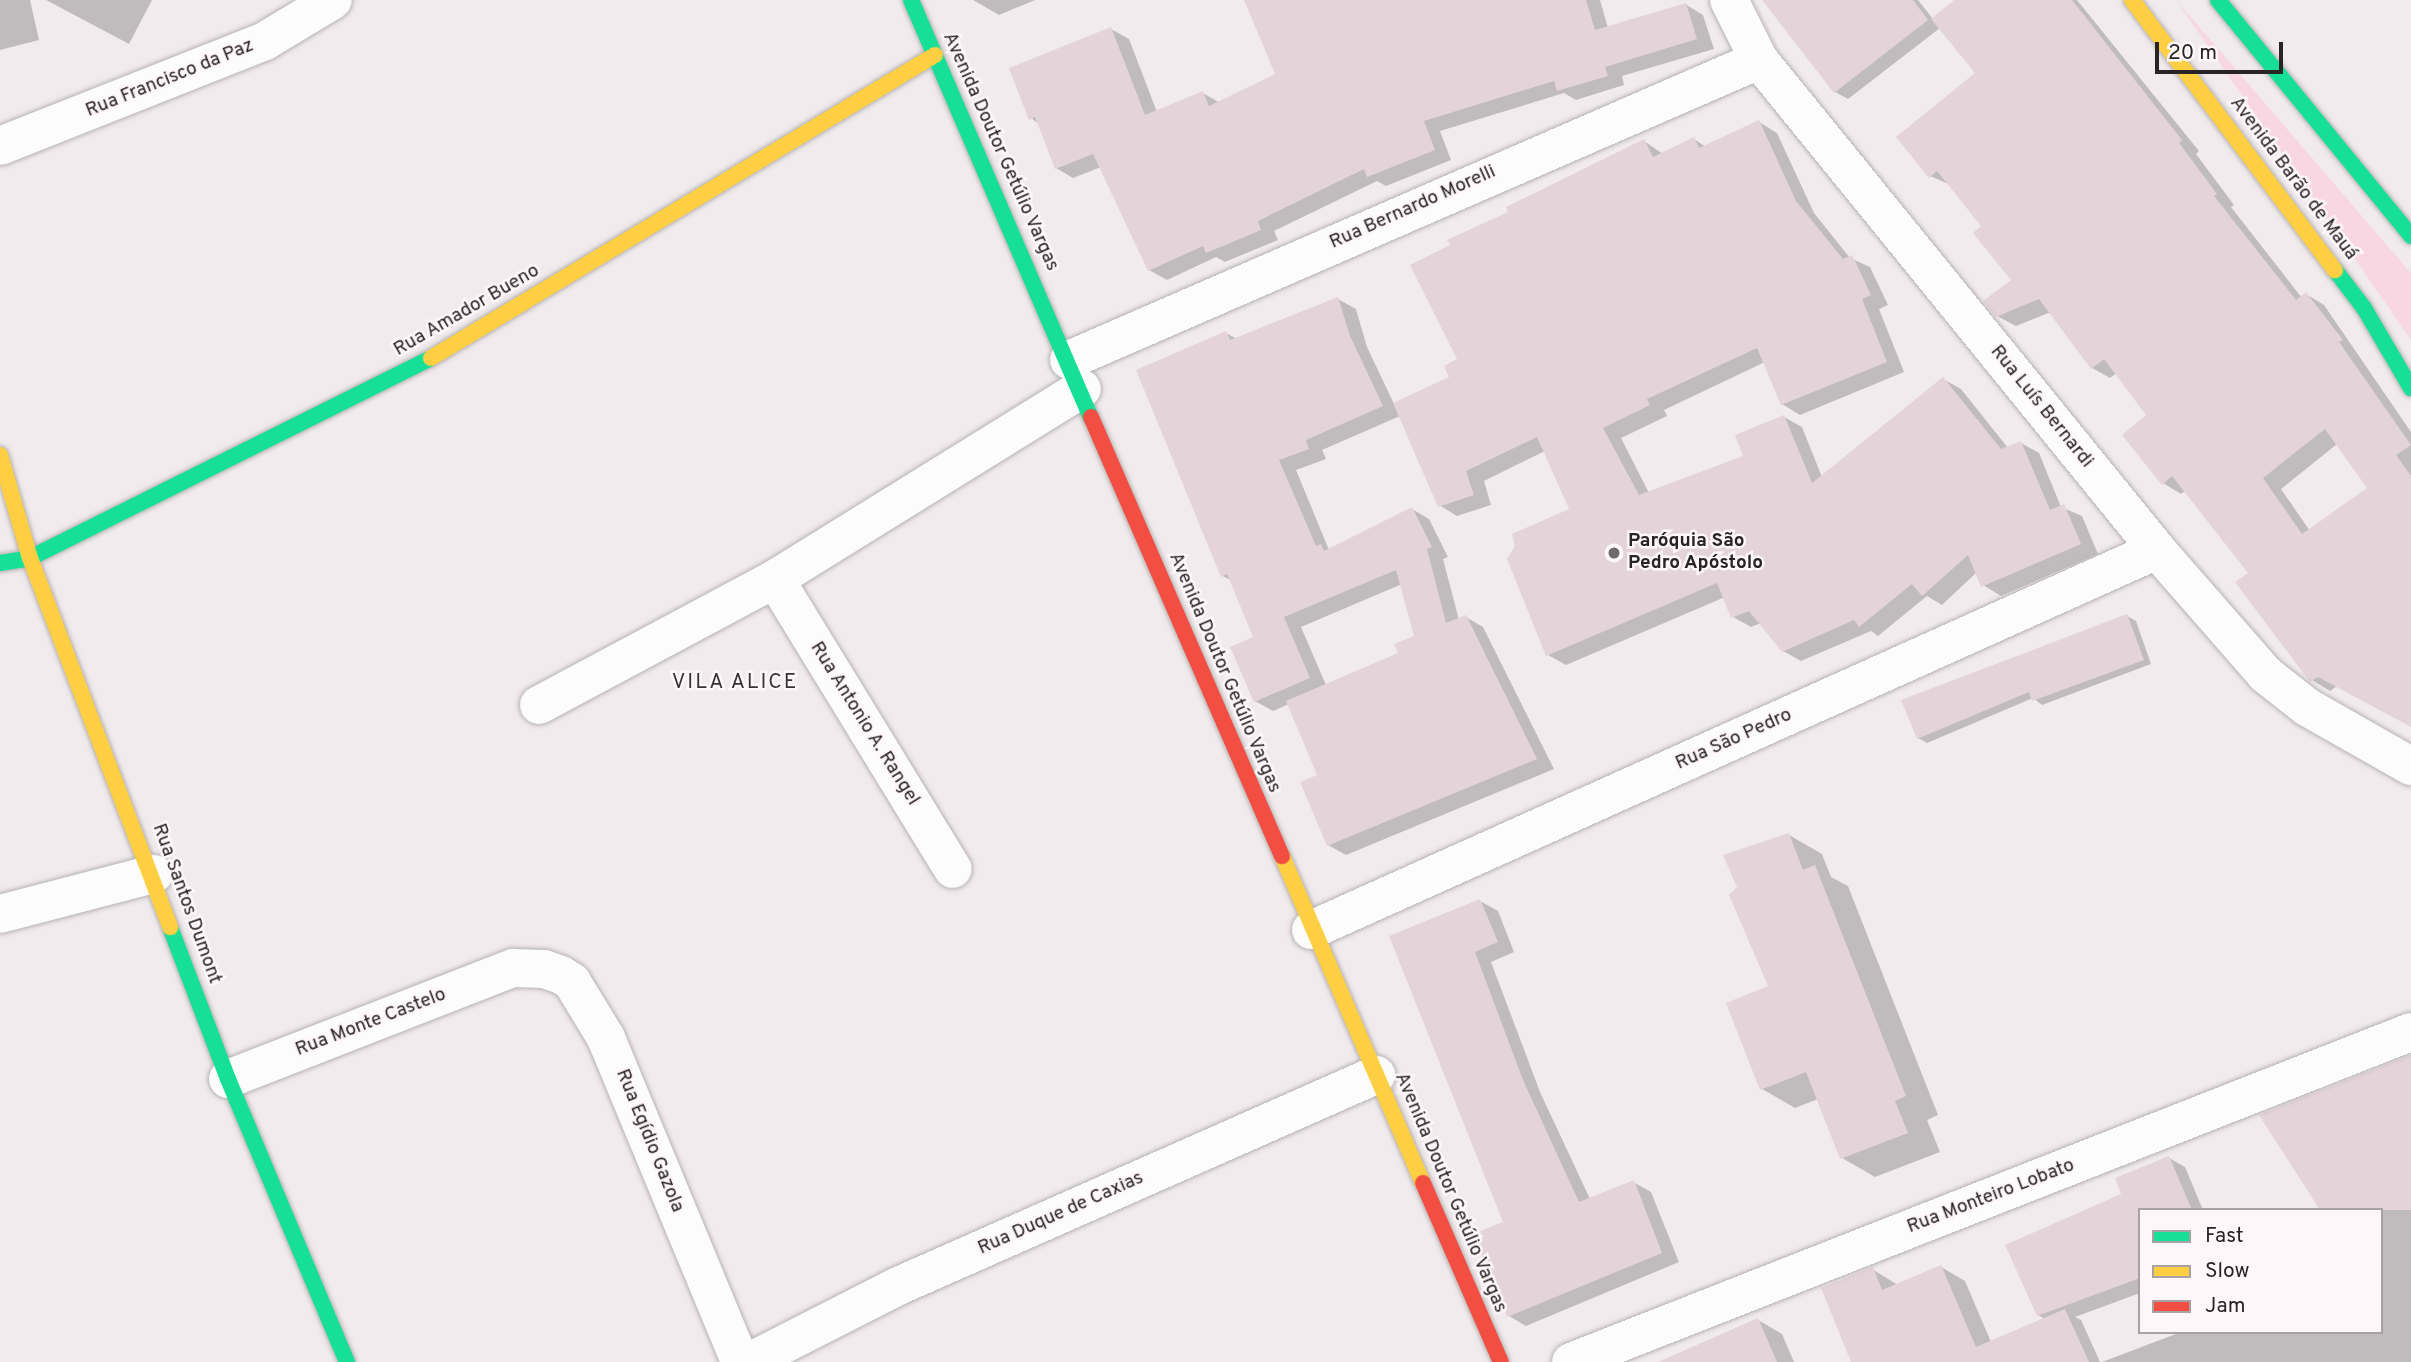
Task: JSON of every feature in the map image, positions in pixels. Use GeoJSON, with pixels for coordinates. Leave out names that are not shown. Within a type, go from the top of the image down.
{"type":"FeatureCollection","features":[{"type":"Feature","properties":{"kind":"street"},"geometry":{"type":"LineString","coordinates":[[265,41],[274,0]]}},
{"type":"Feature","properties":{"kind":"street","name":"Rua Francisco da Paz"},"geometry":{"type":"LineString","coordinates":[[0,146],[265,41],[334,0]]}},
{"type":"Feature","properties":{"kind":"street","name":"Avenida Doutor Getúlio Vargas"},"geometry":{"type":"LineString","coordinates":[[911,0],[1075,375],[1311,930],[1501,1362]]}},
{"type":"Feature","properties":{"kind":"street","name":"Rua Luís Bernardi"},"geometry":{"type":"LineString","coordinates":[[1729,0],[1759,60],[2157,550],[2265,674],[2308,707],[2409,764]]}},
{"type":"Feature","properties":{"kind":"street","name":"Avenida Barão de Mauá"},"geometry":{"type":"LineString","coordinates":[[2133,0],[2364,308],[2411,388]]}},
{"type":"Feature","properties":{"kind":"street"},"geometry":{"type":"LineString","coordinates":[[2218,0],[2411,236]]}},
{"type":"Feature","properties":{"kind":"street","name":"Rua Amador Bueno"},"geometry":{"type":"LineString","coordinates":[[0,563],[30,558],[464,341],[935,55]]}},
{"type":"Feature","properties":{"kind":"street","name":"Rua Bernardo Morelli"},"geometry":{"type":"LineString","coordinates":[[539,705],[775,579],[1075,375],[1759,60]]}},
{"type":"Feature","properties":{"kind":"street","name":"Rua Santos Dumont"},"geometry":{"type":"LineString","coordinates":[[0,455],[30,558],[154,874],[228,1079],[347,1362]]}},
{"type":"Feature","properties":{"kind":"street","name":"Rua São Pedro"},"geometry":{"type":"LineString","coordinates":[[1311,930],[2157,550]]}},
{"type":"Feature","properties":{"kind":"street","name":"Rua Antonio A. Rangel"},"geometry":{"type":"LineString","coordinates":[[775,579],[953,869]]}},
{"type":"Feature","properties":{"kind":"street"},"geometry":{"type":"LineString","coordinates":[[0,914],[154,874]]}},
{"type":"Feature","properties":{"kind":"street","name":"Rua Monte Castelo"},"geometry":{"type":"LineString","coordinates":[[228,1079],[513,968]]}},
{"type":"Feature","properties":{"kind":"street","name":"Rua Egídio Gazola"},"geometry":{"type":"LineString","coordinates":[[513,968],[544,968],[572,982],[606,1038],[740,1362]]}},
{"type":"Feature","properties":{"kind":"street","name":"Rua Monteiro Lobato"},"geometry":{"type":"LineString","coordinates":[[1571,1362],[2411,1032]]}},
{"type":"Feature","properties":{"kind":"street","name":"Rua Duque de Caxias"},"geometry":{"type":"LineString","coordinates":[[749,1362],[896,1287],[1377,1075]]}},
{"type":"Feature","properties":{"kind":"shaded area"},"geometry":{"type":"Polygon","coordinates":[[[2176,0],[2411,273],[2411,340],[2176,0]]]}},
{"type":"Feature","properties":{"kind":"building"},"geometry":{"type":"Polygon","coordinates":[[[1244,0],[1586,0],[1595,30],[1686,3],[1697,39],[1605,67],[1608,76],[1557,91],[1554,81],[1424,121],[1435,150],[1367,177],[1364,169],[1258,221],[1261,230],[1206,253],[1203,246],[1148,271],[1093,154],[1055,169],[1035,117],[1029,120],[1009,68],[1111,27],[1145,115],[1203,91],[1209,106],[1275,74],[1244,0]]]}},
{"type":"Feature","properties":{"kind":"building"},"geometry":{"type":"Polygon","coordinates":[[[1762,0],[1913,0],[1928,20],[1834,93],[1762,0]]]}},
{"type":"Feature","properties":{"kind":"building"},"geometry":{"type":"Polygon","coordinates":[[[1954,0],[2072,0],[2182,140],[2179,143],[2217,194],[2214,196],[2296,300],[2306,292],[2343,340],[2339,342],[2411,445],[2396,455],[2411,476],[2411,727],[2318,677],[2310,682],[2235,582],[2248,573],[2172,476],[2162,485],[2122,435],[2146,415],[2104,359],[2091,369],[2039,299],[1996,317],[1983,301],[2011,280],[1973,233],[1981,226],[1937,171],[1929,178],[1896,137],[1975,73],[1931,19],[1954,0]],[[2325,429],[2263,478],[2302,534],[2367,488],[2325,429]]]}},
{"type":"Feature","properties":{"kind":"building"},"geometry":{"type":"Polygon","coordinates":[[[1759,120],[1796,201],[1843,259],[1852,255],[1871,295],[1862,299],[1887,362],[1781,405],[1757,348],[1647,399],[1650,405],[1603,428],[1639,495],[1743,456],[1735,435],[1784,415],[1812,483],[1943,377],[2001,449],[2021,441],[2050,510],[2064,504],[2081,544],[1981,587],[1968,555],[1922,596],[1912,584],[1859,627],[1854,620],[1782,652],[1749,611],[1731,618],[1717,583],[1546,656],[1507,559],[1515,546],[1512,534],[1569,509],[1537,437],[1466,471],[1474,495],[1438,507],[1393,403],[1449,377],[1444,366],[1457,359],[1410,265],[1450,245],[1447,240],[1508,212],[1506,207],[1644,139],[1653,157],[1694,137],[1699,148],[1759,120]]]}},
{"type":"Feature","properties":{"kind":"building"},"geometry":{"type":"Polygon","coordinates":[[[1338,297],[1350,336],[1383,406],[1306,440],[1309,449],[1279,460],[1316,546],[1321,544],[1324,551],[1412,507],[1432,547],[1427,549],[1446,623],[1466,615],[1537,759],[1327,846],[1300,782],[1317,775],[1286,701],[1398,653],[1394,644],[1414,636],[1396,570],[1284,617],[1310,678],[1254,702],[1230,647],[1253,637],[1227,574],[1221,577],[1136,370],[1226,331],[1230,340],[1338,297]]]}},
{"type":"Feature","properties":{"kind":"building"},"geometry":{"type":"Polygon","coordinates":[[[2127,614],[2144,660],[2032,701],[2029,692],[1917,739],[1901,700],[2127,614]]]}},
{"type":"Feature","properties":{"kind":"building"},"geometry":{"type":"Polygon","coordinates":[[[1789,833],[1803,870],[1815,865],[1906,1096],[1895,1101],[1908,1133],[1840,1159],[1806,1072],[1760,1090],[1726,1003],[1768,986],[1729,895],[1737,887],[1723,855],[1789,833]]]}},
{"type":"Feature","properties":{"kind":"building"},"geometry":{"type":"Polygon","coordinates":[[[1480,899],[1498,942],[1475,952],[1523,1080],[1579,1202],[1634,1180],[1662,1253],[1507,1317],[1473,1234],[1503,1222],[1389,936],[1480,899]]]}},
{"type":"Feature","properties":{"kind":"building"},"geometry":{"type":"Polygon","coordinates":[[[2411,1055],[2411,1210],[2319,1208],[2259,1115],[2411,1055]]]}},
{"type":"Feature","properties":{"kind":"building"},"geometry":{"type":"Polygon","coordinates":[[[2169,1156],[2191,1208],[2138,1208],[2138,1279],[2037,1316],[2005,1245],[2121,1194],[2115,1178],[2169,1156]]]}},
{"type":"Feature","properties":{"kind":"building"},"geometry":{"type":"Polygon","coordinates":[[[1941,1265],[1976,1347],[2065,1309],[2089,1362],[1851,1362],[1821,1288],[1873,1267],[1882,1290],[1941,1265]]]}},
{"type":"Feature","properties":{"kind":"building"},"geometry":{"type":"Polygon","coordinates":[[[1758,1318],[1777,1362],[1658,1362],[1758,1318]]]}},
{"type":"Feature","properties":{"kind":"traffic: fast"},"geometry":{"type":"LineString","coordinates":[[911,0],[1091,417]]}},
{"type":"Feature","properties":{"kind":"traffic: fast"},"geometry":{"type":"LineString","coordinates":[[2218,0],[2411,236]]}},
{"type":"Feature","properties":{"kind":"traffic: fast"},"geometry":{"type":"LineString","coordinates":[[2335,270],[2364,308],[2411,388]]}},
{"type":"Feature","properties":{"kind":"traffic: fast"},"geometry":{"type":"LineString","coordinates":[[0,563],[30,558],[431,358]]}},
{"type":"Feature","properties":{"kind":"traffic: fast"},"geometry":{"type":"LineString","coordinates":[[170,927],[228,1079],[347,1362]]}},
{"type":"Feature","properties":{"kind":"traffic: slow"},"geometry":{"type":"LineString","coordinates":[[2132,0],[2335,270]]}},
{"type":"Feature","properties":{"kind":"traffic: slow"},"geometry":{"type":"LineString","coordinates":[[431,358],[935,55]]}},
{"type":"Feature","properties":{"kind":"traffic: slow"},"geometry":{"type":"LineString","coordinates":[[0,455],[30,558],[170,927]]}},
{"type":"Feature","properties":{"kind":"traffic: slow"},"geometry":{"type":"LineString","coordinates":[[1282,856],[1423,1183]]}},
{"type":"Feature","properties":{"kind":"traffic: jam"},"geometry":{"type":"LineString","coordinates":[[1091,417],[1282,856]]}},
{"type":"Feature","properties":{"kind":"traffic: jam"},"geometry":{"type":"LineString","coordinates":[[1423,1183],[1501,1362]]}},
{"type":"Feature","properties":{"kind":"place","name":"Paróquia São Pedro Apóstolo"},"geometry":{"type":"Point","coordinates":[1614,553]}},
{"type":"Feature","properties":{"kind":"district","name":"VILA ALICE"},"geometry":{"type":"Point","coordinates":[735,683]}}]}
